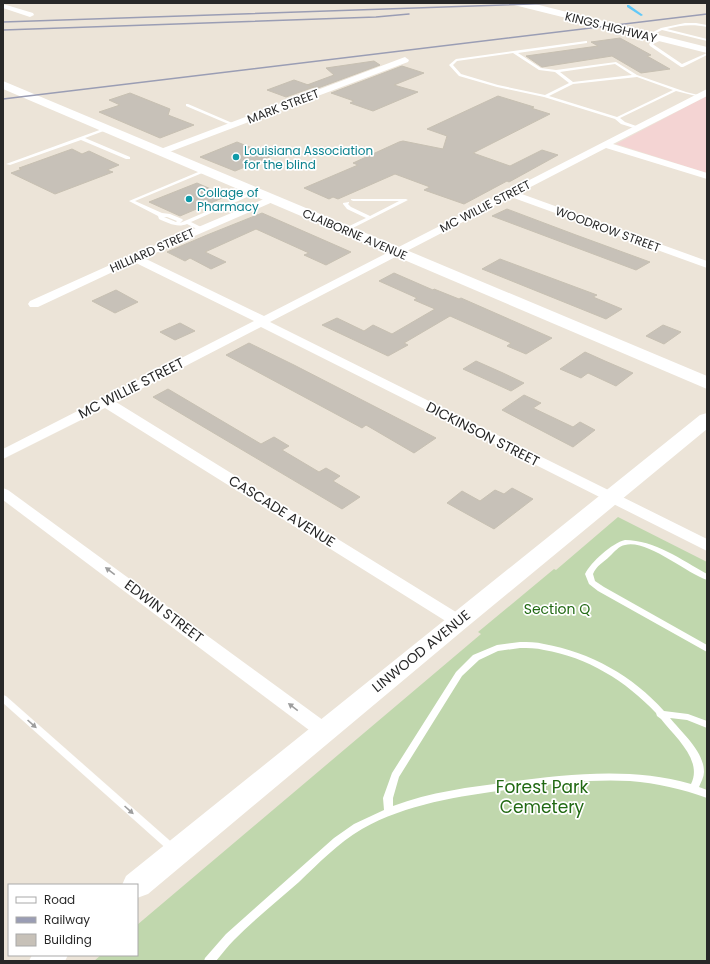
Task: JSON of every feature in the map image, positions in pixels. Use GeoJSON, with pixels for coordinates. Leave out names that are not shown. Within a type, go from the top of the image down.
{"type":"FeatureCollection","features":[{"type":"Feature","properties":{"kind":"main road","name":"KINGS HIGHWAY"},"geometry":{"type":"LineString","coordinates":[[518,3],[662,35],[682,44],[706,48]]}},
{"type":"Feature","properties":{"kind":"main road","name":"KINGS HIGHWAY"},"geometry":{"type":"LineString","coordinates":[[532,3],[650,34],[662,35]]}},
{"type":"Feature","properties":{"kind":"main road","name":"CLAIBORNE AVENUE"},"geometry":{"type":"LineString","coordinates":[[3,85],[707,383]]}},
{"type":"Feature","properties":{"kind":"main road","name":"LINWOOD AVENUE"},"geometry":{"type":"LineString","coordinates":[[138,884],[324,730],[707,419]]}},
{"type":"Feature","properties":{"kind":"street"},"geometry":{"type":"LineString","coordinates":[[3,6],[30,15]]}},
{"type":"Feature","properties":{"kind":"street","name":"MARK STREET"},"geometry":{"type":"LineString","coordinates":[[161,152],[405,60]]}},
{"type":"Feature","properties":{"kind":"street","name":"MC WILLIE STREET"},"geometry":{"type":"LineString","coordinates":[[3,455],[510,193],[637,128],[702,97]]}},
{"type":"Feature","properties":{"kind":"street"},"geometry":{"type":"LineString","coordinates":[[606,145],[707,176]]}},
{"type":"Feature","properties":{"kind":"street","name":"WOODROW STREET"},"geometry":{"type":"LineString","coordinates":[[510,193],[707,265]]}},
{"type":"Feature","properties":{"kind":"street","name":"HILLIARD STREET"},"geometry":{"type":"LineString","coordinates":[[34,304],[134,258],[271,199]]}},
{"type":"Feature","properties":{"kind":"street","name":"DICKINSON STREET"},"geometry":{"type":"LineString","coordinates":[[134,258],[707,546]]}},
{"type":"Feature","properties":{"kind":"street","name":"CASCADE AVENUE"},"geometry":{"type":"LineString","coordinates":[[106,402],[458,621]]}},
{"type":"Feature","properties":{"kind":"street","name":"EDWIN STREET"},"geometry":{"type":"LineString","coordinates":[[3,493],[324,730]]}},
{"type":"Feature","properties":{"kind":"lane"},"geometry":{"type":"LineString","coordinates":[[706,48],[682,66],[651,44],[670,26],[697,23],[707,26]]}},
{"type":"Feature","properties":{"kind":"lane"},"geometry":{"type":"LineString","coordinates":[[662,35],[706,48]]}},
{"type":"Feature","properties":{"kind":"lane"},"geometry":{"type":"LineString","coordinates":[[586,42],[456,60],[451,65],[460,74],[497,86],[545,96],[617,118],[623,123],[637,128]]}},
{"type":"Feature","properties":{"kind":"lane"},"geometry":{"type":"LineString","coordinates":[[514,52],[540,69],[556,71],[616,63],[637,76],[676,90],[702,97]]}},
{"type":"Feature","properties":{"kind":"lane"},"geometry":{"type":"LineString","coordinates":[[556,71],[572,83]]}},
{"type":"Feature","properties":{"kind":"lane"},"geometry":{"type":"LineString","coordinates":[[545,96],[572,83],[637,76]]}},
{"type":"Feature","properties":{"kind":"lane"},"geometry":{"type":"LineString","coordinates":[[617,118],[676,90]]}},
{"type":"Feature","properties":{"kind":"lane"},"geometry":{"type":"LineString","coordinates":[[187,106],[235,125]]}},
{"type":"Feature","properties":{"kind":"lane"},"geometry":{"type":"LineString","coordinates":[[8,164],[107,129]]}},
{"type":"Feature","properties":{"kind":"lane"},"geometry":{"type":"LineString","coordinates":[[80,138],[128,158]]}},
{"type":"Feature","properties":{"kind":"lane"},"geometry":{"type":"LineString","coordinates":[[205,171],[132,201],[161,215],[168,215],[180,220],[178,223],[181,225],[256,192]]}},
{"type":"Feature","properties":{"kind":"lane"},"geometry":{"type":"LineString","coordinates":[[345,230],[406,200],[353,200]]}},
{"type":"Feature","properties":{"kind":"lane"},"geometry":{"type":"LineString","coordinates":[[347,203],[345,204],[349,208],[370,218]]}},
{"type":"Feature","properties":{"kind":"lane"},"geometry":{"type":"LineString","coordinates":[[186,222],[201,229]]}},
{"type":"Feature","properties":{"kind":"lane"},"geometry":{"type":"LineString","coordinates":[[707,577],[643,544],[631,541],[617,545],[594,566],[589,574],[592,582],[601,590],[707,649]]}},
{"type":"Feature","properties":{"kind":"lane"},"geometry":{"type":"LineString","coordinates":[[389,812],[388,798],[395,776],[459,674],[468,663],[488,651],[507,646],[527,645],[550,648],[574,655],[599,665],[621,678],[640,692],[682,738],[698,763],[698,779],[693,789]]}},
{"type":"Feature","properties":{"kind":"lane"},"geometry":{"type":"LineString","coordinates":[[3,698],[177,852]]}},
{"type":"Feature","properties":{"kind":"lane"},"geometry":{"type":"LineString","coordinates":[[660,714],[688,717],[707,725]]}},
{"type":"Feature","properties":{"kind":"lane"},"geometry":{"type":"LineString","coordinates":[[209,961],[241,927],[337,841],[353,829],[389,812],[436,798],[468,791],[573,778],[645,778],[669,782],[707,794]]}},
{"type":"Feature","properties":{"kind":"shaded area"},"geometry":{"type":"Polygon","coordinates":[[[707,96],[707,173],[616,144],[707,96]]]}},
{"type":"Feature","properties":{"kind":"green space","name":"Forest Park Cemetery"},"geometry":{"type":"Polygon","coordinates":[[[618,517],[707,562],[707,961],[94,961],[100,956],[138,956],[138,924],[481,634],[478,632],[554,569],[556,570],[618,517]]]}},
{"type":"Feature","properties":{"kind":"building"},"geometry":{"type":"Polygon","coordinates":[[[620,38],[651,55],[647,56],[670,69],[641,73],[612,56],[542,67],[526,56],[598,46],[591,42],[620,38]]]}},
{"type":"Feature","properties":{"kind":"building"},"geometry":{"type":"Polygon","coordinates":[[[374,61],[380,65],[318,88],[307,85],[334,75],[326,68],[374,61]]]}},
{"type":"Feature","properties":{"kind":"building"},"geometry":{"type":"Polygon","coordinates":[[[402,66],[424,73],[394,85],[418,92],[373,111],[350,103],[354,101],[331,93],[402,66]]]}},
{"type":"Feature","properties":{"kind":"building"},"geometry":{"type":"Polygon","coordinates":[[[294,80],[314,87],[286,97],[267,90],[294,80]]]}},
{"type":"Feature","properties":{"kind":"building"},"geometry":{"type":"Polygon","coordinates":[[[130,93],[170,109],[168,115],[194,125],[160,138],[99,112],[120,105],[109,100],[130,93]]]}},
{"type":"Feature","properties":{"kind":"building"},"geometry":{"type":"Polygon","coordinates":[[[498,96],[534,107],[531,108],[550,114],[473,153],[510,166],[542,150],[558,155],[509,182],[507,181],[464,204],[424,190],[430,187],[395,174],[338,199],[333,197],[329,199],[304,188],[358,165],[353,163],[399,142],[403,141],[443,149],[447,136],[427,129],[498,96]]]}},
{"type":"Feature","properties":{"kind":"building","name":"Louisiana Association for the blind"},"geometry":{"type":"Polygon","coordinates":[[[237,142],[272,156],[235,171],[200,157],[237,142]]]}},
{"type":"Feature","properties":{"kind":"building"},"geometry":{"type":"Polygon","coordinates":[[[72,149],[82,154],[89,151],[119,165],[107,170],[113,172],[55,194],[11,173],[22,169],[19,168],[72,149]]]}},
{"type":"Feature","properties":{"kind":"building","name":"Collage of Pharmacy"},"geometry":{"type":"Polygon","coordinates":[[[197,183],[227,196],[180,216],[149,202],[197,183]]]}},
{"type":"Feature","properties":{"kind":"building"},"geometry":{"type":"Polygon","coordinates":[[[507,209],[650,262],[636,270],[492,216],[507,209]]]}},
{"type":"Feature","properties":{"kind":"building"},"geometry":{"type":"Polygon","coordinates":[[[262,213],[351,252],[326,265],[304,255],[309,253],[256,229],[205,252],[226,262],[211,269],[190,258],[185,261],[167,252],[207,235],[262,213]]]}},
{"type":"Feature","properties":{"kind":"building"},"geometry":{"type":"Polygon","coordinates":[[[500,259],[597,295],[593,297],[622,309],[606,319],[482,269],[500,259]]]}},
{"type":"Feature","properties":{"kind":"building"},"geometry":{"type":"Polygon","coordinates":[[[394,273],[433,290],[434,289],[459,299],[461,298],[552,338],[526,354],[507,346],[511,343],[450,316],[404,343],[408,345],[388,356],[322,325],[337,318],[364,331],[373,325],[392,334],[435,309],[414,300],[417,298],[379,281],[394,273]]]}},
{"type":"Feature","properties":{"kind":"building"},"geometry":{"type":"Polygon","coordinates":[[[116,290],[138,302],[115,313],[92,301],[116,290]]]}},
{"type":"Feature","properties":{"kind":"building"},"geometry":{"type":"Polygon","coordinates":[[[180,323],[195,331],[175,340],[160,332],[180,323]]]}},
{"type":"Feature","properties":{"kind":"building"},"geometry":{"type":"Polygon","coordinates":[[[663,325],[681,332],[664,344],[646,336],[663,325]]]}},
{"type":"Feature","properties":{"kind":"building"},"geometry":{"type":"Polygon","coordinates":[[[249,343],[436,438],[414,453],[366,425],[362,428],[226,355],[249,343]]]}},
{"type":"Feature","properties":{"kind":"building"},"geometry":{"type":"Polygon","coordinates":[[[585,352],[633,373],[616,386],[588,373],[581,378],[560,369],[585,352]]]}},
{"type":"Feature","properties":{"kind":"building"},"geometry":{"type":"Polygon","coordinates":[[[476,361],[524,383],[511,391],[463,369],[476,361]]]}},
{"type":"Feature","properties":{"kind":"building"},"geometry":{"type":"Polygon","coordinates":[[[168,389],[261,444],[274,437],[289,446],[282,450],[319,472],[326,468],[340,476],[333,481],[360,497],[342,509],[153,397],[168,389]]]}},
{"type":"Feature","properties":{"kind":"building"},"geometry":{"type":"Polygon","coordinates":[[[524,395],[541,403],[533,408],[573,427],[580,422],[595,430],[573,447],[502,410],[524,395]]]}},
{"type":"Feature","properties":{"kind":"building"},"geometry":{"type":"Polygon","coordinates":[[[512,488],[533,499],[494,529],[447,503],[462,491],[480,501],[495,490],[504,494],[512,488]]]}},
{"type":"Feature","properties":{"kind":"waterway"},"geometry":{"type":"LineString","coordinates":[[628,6],[642,15]]}},
{"type":"Feature","properties":{"kind":"railway"},"geometry":{"type":"LineString","coordinates":[[3,22],[562,3]]}},
{"type":"Feature","properties":{"kind":"railway"},"geometry":{"type":"LineString","coordinates":[[3,30],[376,17],[409,14]]}},
{"type":"Feature","properties":{"kind":"railway"},"geometry":{"type":"LineString","coordinates":[[3,99],[707,14]]}},
{"type":"Feature","properties":{"kind":"place","name":"Louisiana Association for the blind"},"geometry":{"type":"Point","coordinates":[236,157]}},
{"type":"Feature","properties":{"kind":"place","name":"Collage of Pharmacy"},"geometry":{"type":"Point","coordinates":[189,199]}},
{"type":"Feature","properties":{"kind":"park label","name":"Section Q"},"geometry":{"type":"Point","coordinates":[557,609]}}]}
